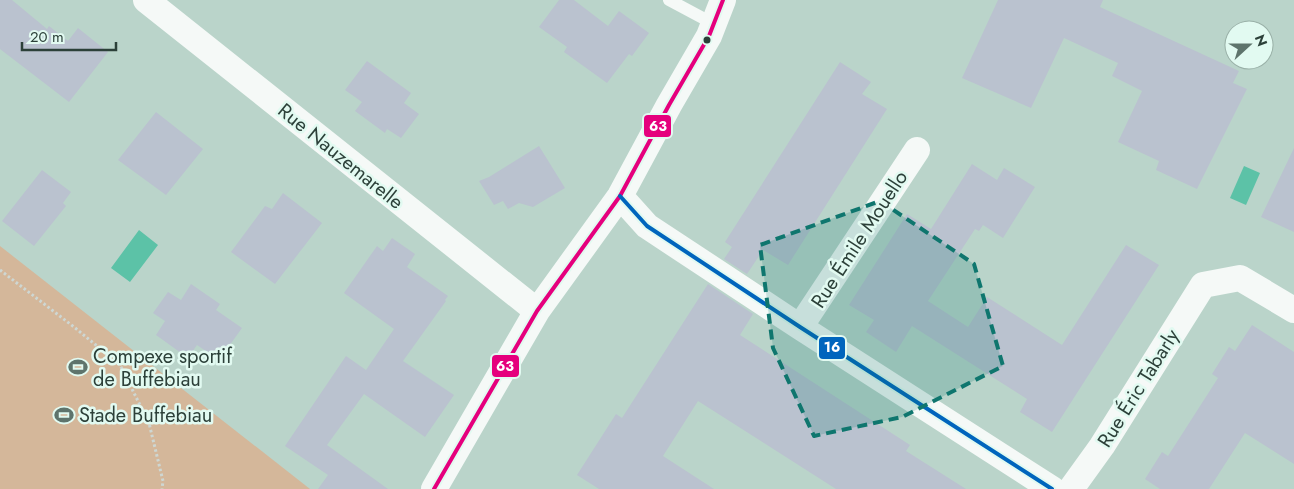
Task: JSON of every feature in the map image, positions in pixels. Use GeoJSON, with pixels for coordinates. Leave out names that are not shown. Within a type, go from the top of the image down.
{"type":"FeatureCollection","features":[{"type":"Feature","properties":{"kind":"street","name":"Rue Nauzemarelle"},"geometry":{"type":"LineString","coordinates":[[146,0],[536,311]]}},
{"type":"Feature","properties":{"kind":"street"},"geometry":{"type":"LineString","coordinates":[[434,489],[536,311],[620,196],[709,36],[723,0]]}},
{"type":"Feature","properties":{"kind":"street","name":"Rue Émile Mouello"},"geometry":{"type":"LineString","coordinates":[[800,327],[917,150]]}},
{"type":"Feature","properties":{"kind":"street"},"geometry":{"type":"LineString","coordinates":[[620,196],[647,226],[1052,489]]}},
{"type":"Feature","properties":{"kind":"street","name":"Rue Éric Tabarly"},"geometry":{"type":"LineString","coordinates":[[1071,489],[1102,446],[1203,285],[1240,278],[1294,310]]}},
{"type":"Feature","properties":{"kind":"lane"},"geometry":{"type":"LineString","coordinates":[[669,0],[714,24]]}},
{"type":"Feature","properties":{"kind":"path"},"geometry":{"type":"LineString","coordinates":[[0,270],[74,326],[120,365],[149,423],[163,481],[162,489]]}},
{"type":"Feature","properties":{"kind":"highlighted area"},"geometry":{"type":"Polygon","coordinates":[[[880,201],[974,264],[1003,366],[902,417],[814,436],[773,348],[760,245],[880,201]]]}},
{"type":"Feature","properties":{"kind":"shaded area"},"geometry":{"type":"Polygon","coordinates":[[[1244,166],[1260,173],[1246,205],[1230,198],[1244,166]]]}},
{"type":"Feature","properties":{"kind":"shaded area"},"geometry":{"type":"Polygon","coordinates":[[[139,230],[158,245],[130,282],[111,268],[139,230]]]}},
{"type":"Feature","properties":{"kind":"shaded area","name":"Compexe sportif de Buffebiau"},"geometry":{"type":"Polygon","coordinates":[[[0,246],[310,489],[0,489],[0,246]]]}},
{"type":"Feature","properties":{"kind":"building"},"geometry":{"type":"Polygon","coordinates":[[[0,0],[12,0],[47,29],[49,26],[68,41],[78,28],[108,52],[69,102],[0,49],[0,0]]]}},
{"type":"Feature","properties":{"kind":"building"},"geometry":{"type":"Polygon","coordinates":[[[559,0],[574,0],[608,26],[619,11],[649,33],[632,56],[629,54],[607,83],[564,52],[567,47],[539,27],[559,0]]]}},
{"type":"Feature","properties":{"kind":"building"},"geometry":{"type":"Polygon","coordinates":[[[998,0],[1103,0],[1100,7],[1224,64],[1224,70],[1239,71],[1233,83],[1247,89],[1197,189],[1156,170],[1159,161],[1118,142],[1142,91],[1112,76],[1118,63],[1064,38],[1031,108],[962,78],[998,0]]]}},
{"type":"Feature","properties":{"kind":"building"},"geometry":{"type":"Polygon","coordinates":[[[367,61],[411,93],[404,103],[419,114],[401,138],[387,129],[385,133],[355,111],[362,102],[345,90],[367,61]]]}},
{"type":"Feature","properties":{"kind":"building"},"geometry":{"type":"Polygon","coordinates":[[[840,62],[871,82],[862,94],[887,109],[788,265],[763,250],[747,274],[724,259],[732,247],[725,242],[840,62]]]}},
{"type":"Feature","properties":{"kind":"building"},"geometry":{"type":"Polygon","coordinates":[[[156,112],[203,149],[166,195],[118,160],[156,112]]]}},
{"type":"Feature","properties":{"kind":"building"},"geometry":{"type":"Polygon","coordinates":[[[539,146],[565,188],[533,207],[519,203],[508,209],[503,201],[494,205],[479,181],[489,177],[539,146]]]}},
{"type":"Feature","properties":{"kind":"building"},"geometry":{"type":"Polygon","coordinates":[[[1294,148],[1294,232],[1261,217],[1294,148]]]}},
{"type":"Feature","properties":{"kind":"building"},"geometry":{"type":"Polygon","coordinates":[[[972,164],[997,180],[1004,168],[1035,187],[1003,238],[983,225],[979,231],[975,229],[928,301],[968,327],[987,297],[1062,345],[1126,245],[1159,265],[1052,432],[1020,412],[1027,399],[912,326],[896,352],[866,332],[874,320],[849,305],[907,214],[931,229],[972,164]]]}},
{"type":"Feature","properties":{"kind":"building"},"geometry":{"type":"Polygon","coordinates":[[[42,170],[71,192],[63,203],[66,206],[34,246],[2,221],[42,170]]]}},
{"type":"Feature","properties":{"kind":"building"},"geometry":{"type":"Polygon","coordinates":[[[283,193],[322,223],[275,284],[231,252],[265,206],[272,209],[283,193]]]}},
{"type":"Feature","properties":{"kind":"building"},"geometry":{"type":"Polygon","coordinates":[[[392,238],[415,254],[407,267],[448,296],[403,361],[454,395],[425,437],[364,394],[327,445],[388,489],[318,489],[328,475],[285,446],[346,356],[366,370],[394,329],[344,293],[377,246],[383,251],[392,238]]]}},
{"type":"Feature","properties":{"kind":"building"},"geometry":{"type":"Polygon","coordinates":[[[191,284],[220,304],[216,310],[242,328],[219,360],[197,345],[188,358],[156,335],[165,321],[153,313],[168,292],[181,300],[191,284]]]}},
{"type":"Feature","properties":{"kind":"building"},"geometry":{"type":"Polygon","coordinates":[[[708,284],[753,314],[740,335],[910,445],[906,451],[966,489],[836,489],[698,401],[663,456],[714,489],[599,489],[577,475],[616,414],[622,418],[708,284]]]}},
{"type":"Feature","properties":{"kind":"building"},"geometry":{"type":"Polygon","coordinates":[[[1252,325],[1294,352],[1294,464],[1245,433],[1209,489],[1160,489],[1145,479],[1162,452],[1168,456],[1218,378],[1212,374],[1229,347],[1235,351],[1252,325]]]}},
{"type":"Feature","properties":{"kind":"transit line","name":"63"},"geometry":{"type":"LineString","coordinates":[[434,489],[537,311],[620,196],[709,36],[723,0]]}},
{"type":"Feature","properties":{"kind":"transit line","name":"16"},"geometry":{"type":"LineString","coordinates":[[620,196],[647,226],[1052,489]]}},
{"type":"Feature","properties":{"kind":"place","name":"Compexe sportif de Buffebiau"},"geometry":{"type":"Point","coordinates":[78,367]}},
{"type":"Feature","properties":{"kind":"place","name":"Stade Buffebiau"},"geometry":{"type":"Point","coordinates":[64,415]}}]}
